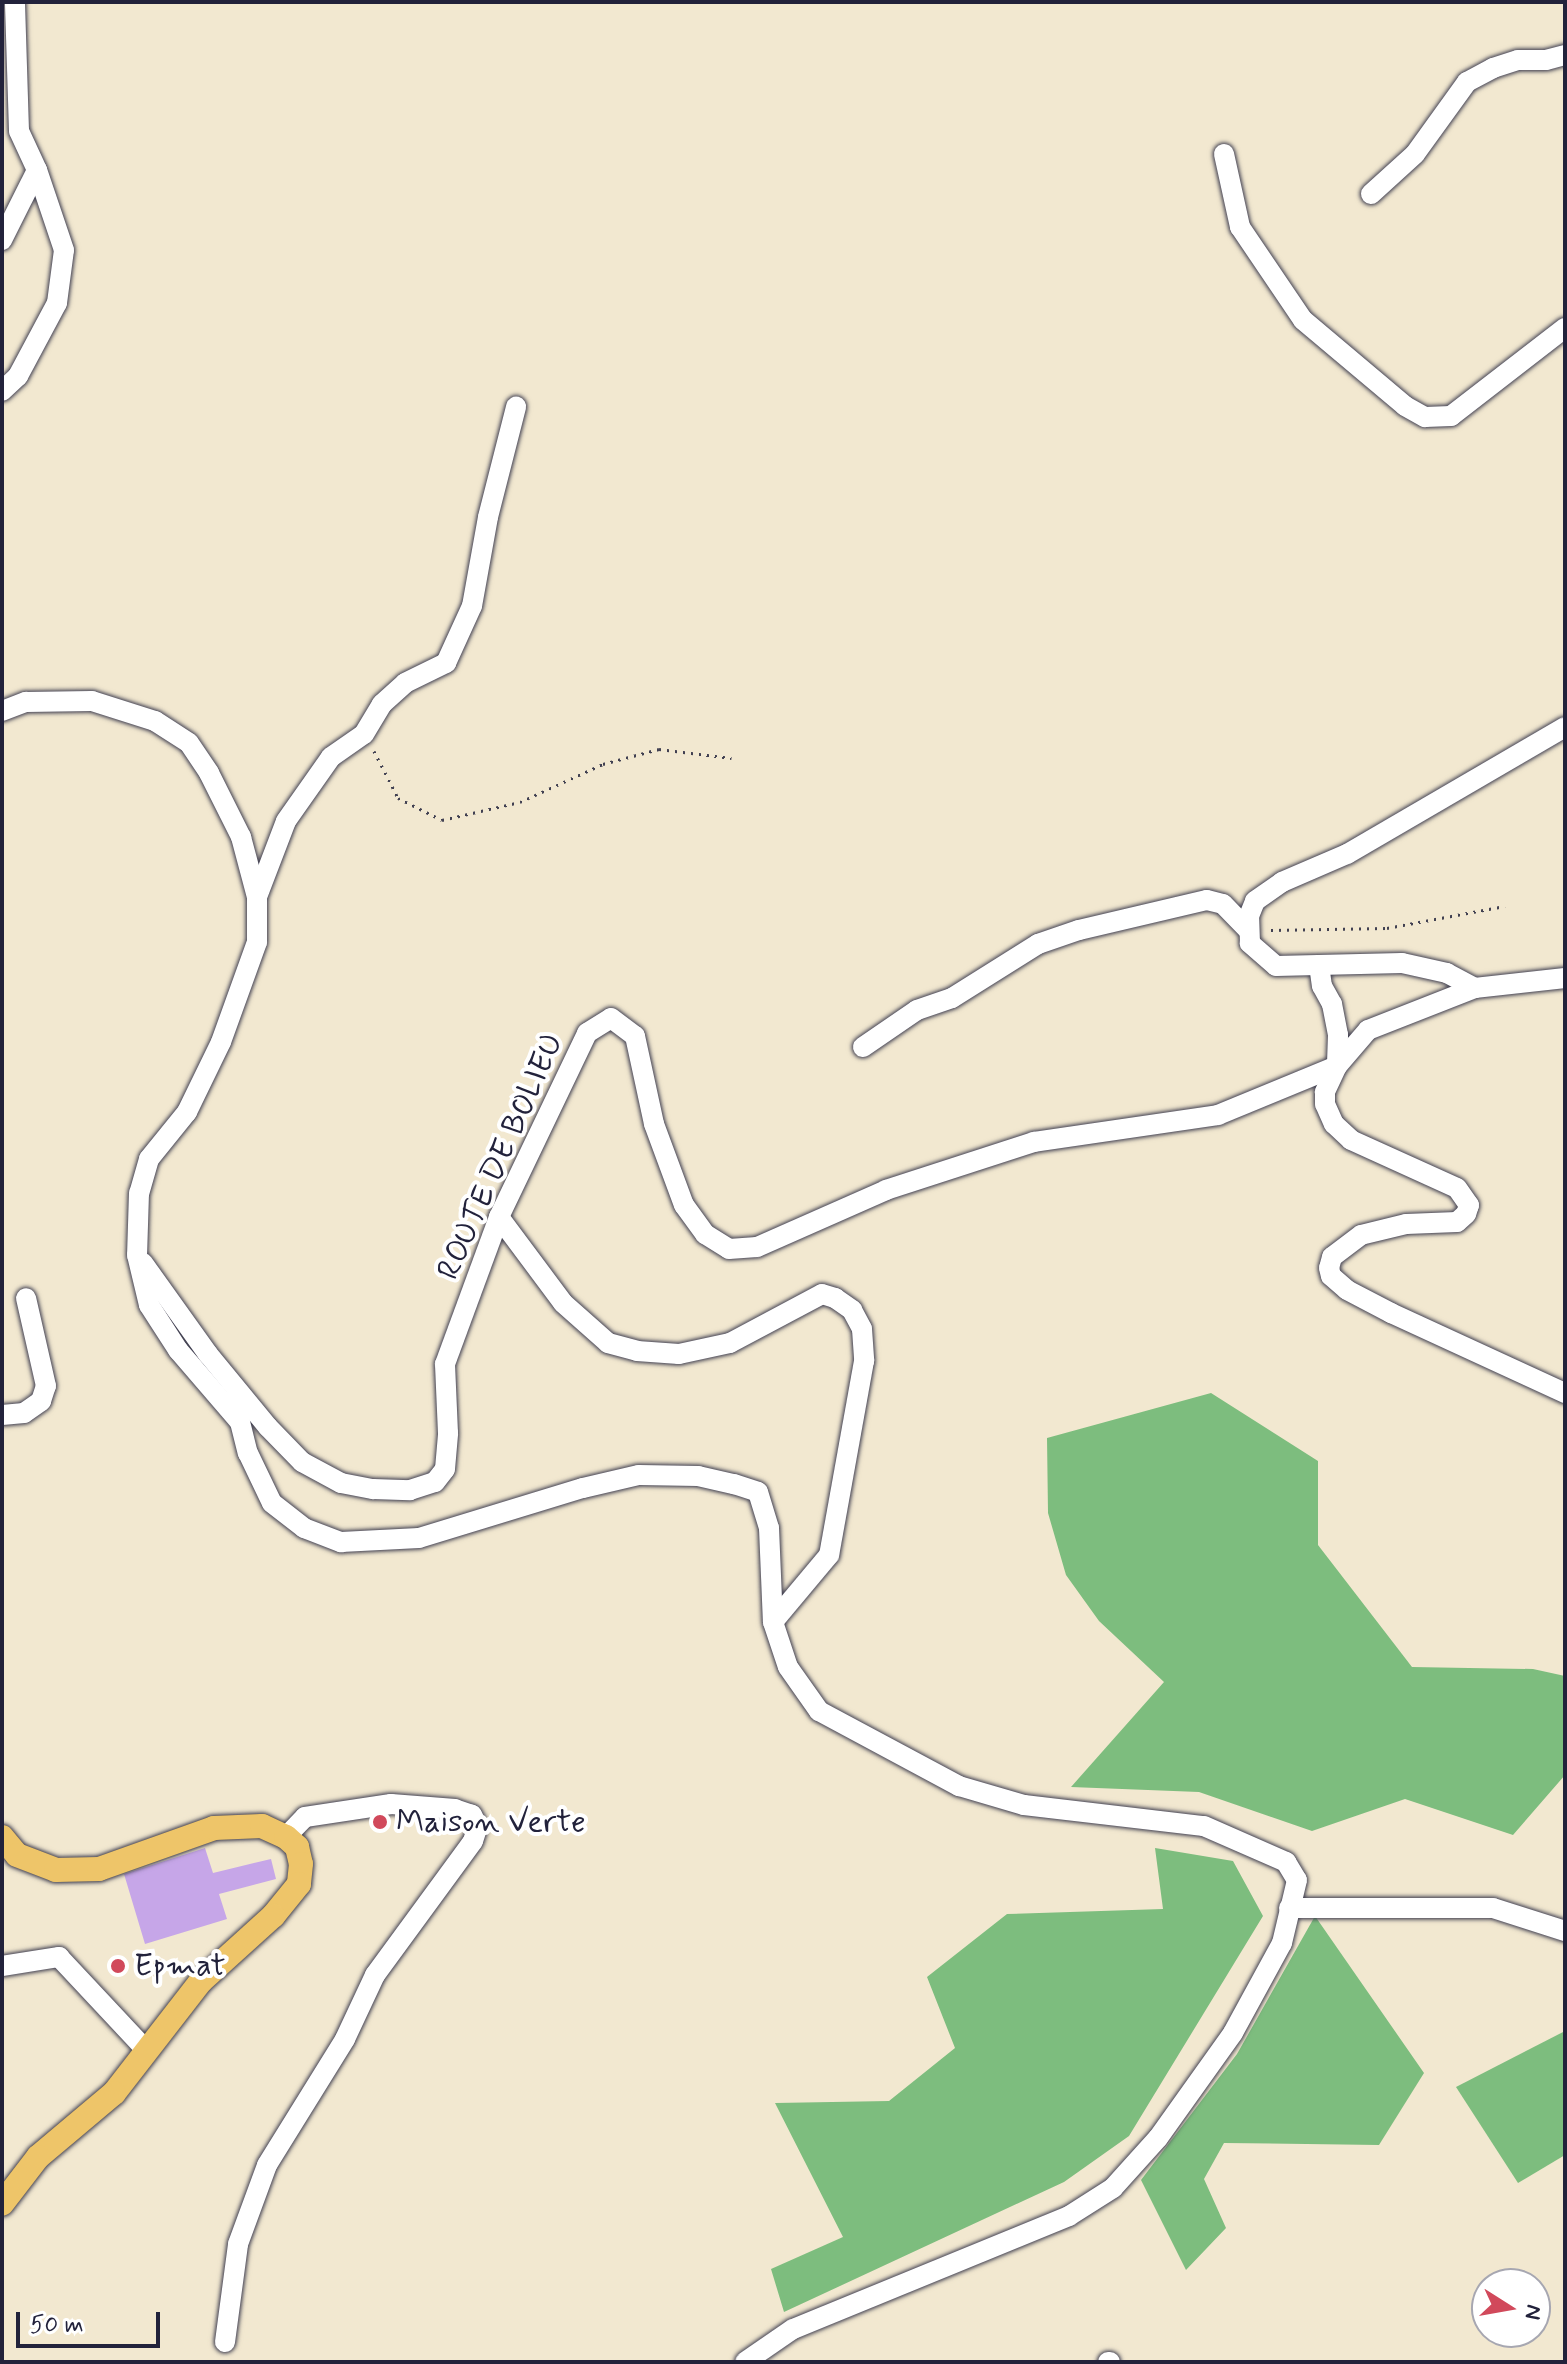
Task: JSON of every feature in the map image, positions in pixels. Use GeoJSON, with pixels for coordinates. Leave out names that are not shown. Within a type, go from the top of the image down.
{"type":"FeatureCollection","features":[{"type":"Feature","properties":{"kind":"main road"},"geometry":{"type":"LineString","coordinates":[[2,1837],[17,1855],[56,1870],[99,1869],[214,1828],[262,1826],[286,1837],[297,1847],[301,1864],[299,1884],[273,1916],[201,1981],[145,2049],[114,2093],[38,2157],[2,2204]]}},
{"type":"Feature","properties":{"kind":"street"},"geometry":{"type":"LineString","coordinates":[[2,391],[18,376],[49,322],[57,303],[64,250],[37,170],[19,131],[15,2]]}},
{"type":"Feature","properties":{"kind":"street"},"geometry":{"type":"LineString","coordinates":[[1371,194],[1415,154],[1467,82],[1493,68],[1518,60],[1546,60],[1565,55]]}},
{"type":"Feature","properties":{"kind":"street"},"geometry":{"type":"LineString","coordinates":[[1224,154],[1240,227],[1303,320],[1405,406],[1425,417],[1451,416],[1565,328]]}},
{"type":"Feature","properties":{"kind":"street"},"geometry":{"type":"LineString","coordinates":[[2,240],[37,170]]}},
{"type":"Feature","properties":{"kind":"street"},"geometry":{"type":"LineString","coordinates":[[257,897],[286,821],[331,757],[364,734],[382,704],[405,683],[446,663],[472,606],[488,517],[516,407]]}},
{"type":"Feature","properties":{"kind":"street"},"geometry":{"type":"LineString","coordinates":[[2,711],[26,702],[92,701],[155,721],[189,743],[209,773],[241,837],[257,897],[257,942],[221,1042],[187,1112],[149,1159],[139,1193],[137,1255],[149,1305],[178,1350],[240,1422],[248,1453],[272,1503],[304,1528],[341,1542],[419,1538],[583,1488],[639,1475],[698,1476],[758,1492],[769,1528],[773,1622],[788,1667],[819,1711],[959,1786],[1024,1805],[1204,1826],[1286,1862],[1297,1880],[1282,1943],[1233,2033],[1158,2138],[1113,2188],[1069,2216],[793,2329],[745,2362]]}},
{"type":"Feature","properties":{"kind":"street"},"geometry":{"type":"LineString","coordinates":[[1475,988],[1447,973],[1402,963],[1276,966],[1250,943],[1247,929],[1255,901],[1282,882],[1347,854],[1565,727]]}},
{"type":"Feature","properties":{"kind":"street"},"geometry":{"type":"LineString","coordinates":[[863,1047],[917,1010],[952,998],[1038,944],[1079,930],[1207,900],[1223,904],[1247,929]]}},
{"type":"Feature","properties":{"kind":"street"},"geometry":{"type":"LineString","coordinates":[[1319,965],[1338,1035],[1337,1066]]}},
{"type":"Feature","properties":{"kind":"street"},"geometry":{"type":"LineString","coordinates":[[1565,978],[1475,988],[1368,1030],[1337,1066],[1325,1092],[1325,1104],[1334,1124],[1351,1140],[1457,1188],[1469,1205],[1466,1214],[1457,1222],[1406,1224],[1361,1235],[1332,1257],[1329,1268],[1331,1276],[1347,1290],[1380,1307],[1565,1393]]}},
{"type":"Feature","properties":{"kind":"street","name":"ROUTE DE BOLIEU"},"geometry":{"type":"LineString","coordinates":[[137,1255],[208,1354],[268,1427],[302,1462],[341,1483],[373,1489],[410,1490],[435,1482],[445,1469],[448,1433],[445,1364],[499,1217],[587,1033],[611,1018],[635,1036],[654,1124],[684,1205],[705,1234],[729,1249],[757,1247],[886,1190],[1034,1142],[1218,1115],[1337,1066]]}},
{"type":"Feature","properties":{"kind":"street"},"geometry":{"type":"LineString","coordinates":[[499,1217],[563,1303],[608,1343],[637,1351],[679,1354],[730,1343],[822,1294],[835,1298],[852,1310],[862,1329],[864,1361],[829,1555],[773,1622]]}},
{"type":"Feature","properties":{"kind":"street"},"geometry":{"type":"LineString","coordinates":[[2,1415],[24,1413],[41,1401],[46,1386],[26,1298]]}},
{"type":"Feature","properties":{"kind":"street"},"geometry":{"type":"LineString","coordinates":[[225,2342],[238,2244],[267,2165],[345,2039],[375,1975],[473,1841],[478,1826],[472,1815],[455,1809],[391,1804],[305,1817],[286,1837]]}},
{"type":"Feature","properties":{"kind":"street"},"geometry":{"type":"LineString","coordinates":[[1289,1908],[1493,1908],[1565,1931]]}},
{"type":"Feature","properties":{"kind":"street"},"geometry":{"type":"LineString","coordinates":[[2,1966],[59,1957],[145,2049]]}},
{"type":"Feature","properties":{"kind":"path"},"geometry":{"type":"LineString","coordinates":[[364,734],[398,798],[442,820],[520,802],[603,764],[659,749],[731,758]]}},
{"type":"Feature","properties":{"kind":"path"},"geometry":{"type":"LineString","coordinates":[[1247,929],[1387,928],[1505,906]]}},
{"type":"Feature","properties":{"kind":"green space"},"geometry":{"type":"Polygon","coordinates":[[[1211,1393],[1318,1461],[1318,1545],[1412,1667],[1533,1669],[1565,1676],[1565,1775],[1513,1835],[1405,1799],[1312,1831],[1199,1792],[1071,1787],[1164,1682],[1099,1621],[1066,1575],[1048,1513],[1047,1438],[1211,1393]]]}},
{"type":"Feature","properties":{"kind":"green space"},"geometry":{"type":"Polygon","coordinates":[[[1155,1848],[1233,1861],[1263,1916],[1129,2136],[1064,2182],[784,2312],[771,2269],[843,2237],[775,2103],[889,2101],[955,2048],[927,1977],[1007,1914],[1163,1909],[1155,1848]]]}},
{"type":"Feature","properties":{"kind":"green space"},"geometry":{"type":"Polygon","coordinates":[[[1315,1916],[1424,2073],[1379,2145],[1224,2143],[1204,2179],[1226,2228],[1186,2270],[1141,2180],[1237,2054],[1315,1916]]]}},
{"type":"Feature","properties":{"kind":"green space"},"geometry":{"type":"Polygon","coordinates":[[[1565,2031],[1565,2155],[1518,2183],[1456,2087],[1565,2031]]]}},
{"type":"Feature","properties":{"kind":"building"},"geometry":{"type":"Polygon","coordinates":[[[205,1848],[213,1873],[271,1859],[276,1879],[219,1894],[227,1919],[145,1944],[124,1874],[205,1848]]]}},
{"type":"Feature","properties":{"kind":"place","name":"Maison Verte"},"geometry":{"type":"Point","coordinates":[380,1822]}},
{"type":"Feature","properties":{"kind":"place","name":"Epmat"},"geometry":{"type":"Point","coordinates":[118,1966]}}]}
